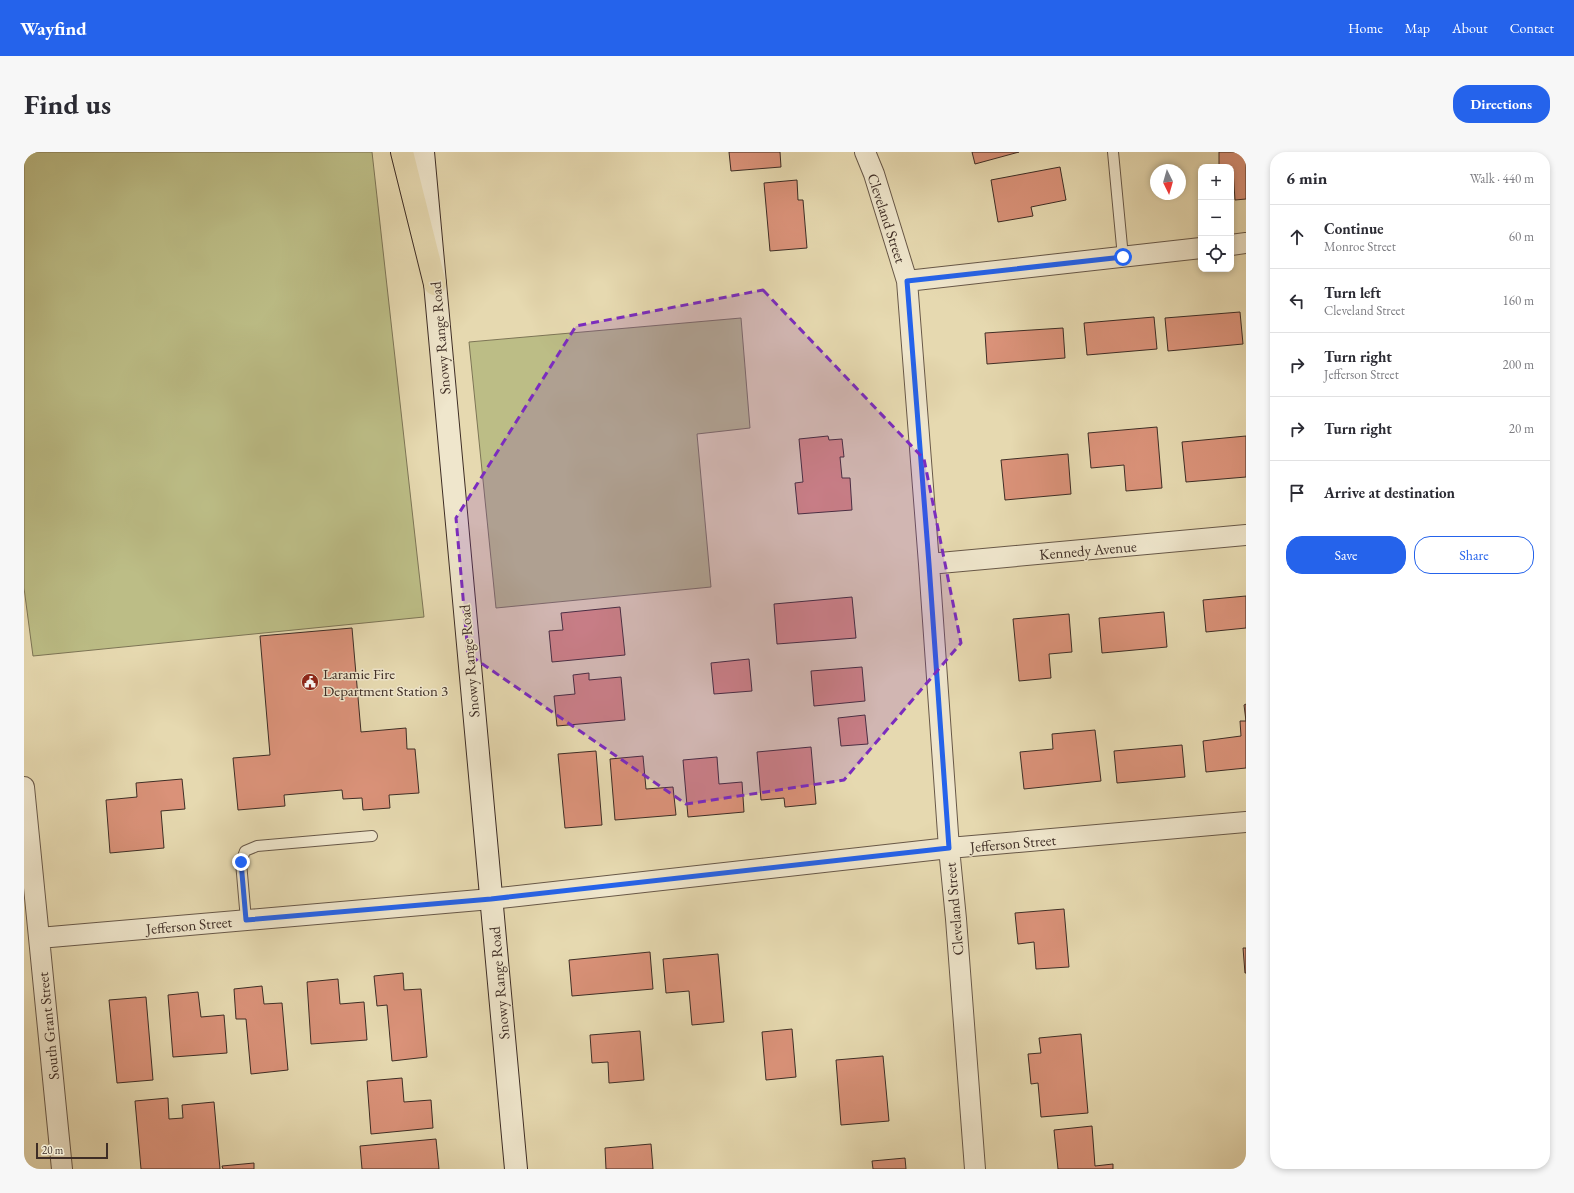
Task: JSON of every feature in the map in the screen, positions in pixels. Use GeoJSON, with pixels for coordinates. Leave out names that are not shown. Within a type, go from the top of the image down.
{"type":"FeatureCollection","features":[{"type":"Feature","properties":{"kind":"main road"},"geometry":{"type":"LineString","coordinates":[[402,152],[435,284]]}},
{"type":"Feature","properties":{"kind":"main road","name":"Snowy Range Road"},"geometry":{"type":"LineString","coordinates":[[423,152],[516,1169]]}},
{"type":"Feature","properties":{"kind":"street","name":"Cleveland Street"},"geometry":{"type":"LineString","coordinates":[[865,152],[874,174],[907,281],[949,848],[956,919],[975,1169]]}},
{"type":"Feature","properties":{"kind":"street"},"geometry":{"type":"LineString","coordinates":[[1234,245],[1246,243]]}},
{"type":"Feature","properties":{"kind":"street"},"geometry":{"type":"LineString","coordinates":[[907,281],[1198,248]]}},
{"type":"Feature","properties":{"kind":"street","name":"Kennedy Avenue"},"geometry":{"type":"LineString","coordinates":[[929,564],[1246,535]]}},
{"type":"Feature","properties":{"kind":"street","name":"South Grant Street"},"geometry":{"type":"LineString","coordinates":[[24,787],[62,1169]]}},
{"type":"Feature","properties":{"kind":"street","name":"Jefferson Street"},"geometry":{"type":"LineString","coordinates":[[39,938],[491,899],[949,848],[1246,822]]}},
{"type":"Feature","properties":{"kind":"lane"},"geometry":{"type":"LineString","coordinates":[[1114,152],[1123,257]]}},
{"type":"Feature","properties":{"kind":"lane"},"geometry":{"type":"LineString","coordinates":[[246,920],[241,862],[245,851],[257,846],[372,836]]}},
{"type":"Feature","properties":{"kind":"highlighted area"},"geometry":{"type":"Polygon","coordinates":[[[763,290],[924,459],[961,643],[844,780],[686,804],[468,654],[456,518],[576,326],[763,290]]]}},
{"type":"Feature","properties":{"kind":"green space"},"geometry":{"type":"Polygon","coordinates":[[[24,152],[372,152],[424,617],[33,656],[24,588],[24,152]]]}},
{"type":"Feature","properties":{"kind":"green space"},"geometry":{"type":"Polygon","coordinates":[[[741,318],[750,428],[697,434],[711,587],[496,608],[469,342],[741,318]]]}},
{"type":"Feature","properties":{"kind":"building"},"geometry":{"type":"Polygon","coordinates":[[[729,152],[780,152],[781,167],[731,171],[729,152]]]}},
{"type":"Feature","properties":{"kind":"building"},"geometry":{"type":"Polygon","coordinates":[[[972,152],[1019,152],[975,164],[972,152]]]}},
{"type":"Feature","properties":{"kind":"building"},"geometry":{"type":"Polygon","coordinates":[[[1219,152],[1246,152],[1246,199],[1235,200],[1234,164],[1219,164],[1219,152]]]}},
{"type":"Feature","properties":{"kind":"building"},"geometry":{"type":"Polygon","coordinates":[[[1060,167],[1066,200],[1031,207],[1033,216],[998,222],[991,180],[1060,167]]]}},
{"type":"Feature","properties":{"kind":"building"},"geometry":{"type":"Polygon","coordinates":[[[797,180],[798,200],[803,200],[807,248],[770,251],[764,183],[797,180]]]}},
{"type":"Feature","properties":{"kind":"building"},"geometry":{"type":"Polygon","coordinates":[[[1240,312],[1243,344],[1168,351],[1165,318],[1240,312]]]}},
{"type":"Feature","properties":{"kind":"building"},"geometry":{"type":"Polygon","coordinates":[[[1154,317],[1157,349],[1087,355],[1084,323],[1154,317]]]}},
{"type":"Feature","properties":{"kind":"building"},"geometry":{"type":"Polygon","coordinates":[[[1063,328],[1065,358],[987,364],[985,333],[1063,328]]]}},
{"type":"Feature","properties":{"kind":"building"},"geometry":{"type":"Polygon","coordinates":[[[1157,427],[1162,488],[1126,491],[1124,465],[1091,468],[1088,433],[1157,427]]]}},
{"type":"Feature","properties":{"kind":"building"},"geometry":{"type":"Polygon","coordinates":[[[828,436],[829,440],[842,439],[844,457],[840,457],[842,478],[850,478],[852,510],[798,514],[795,483],[803,482],[799,439],[828,436]]]}},
{"type":"Feature","properties":{"kind":"building"},"geometry":{"type":"Polygon","coordinates":[[[1246,436],[1246,477],[1186,482],[1182,442],[1246,436]]]}},
{"type":"Feature","properties":{"kind":"building"},"geometry":{"type":"Polygon","coordinates":[[[1068,454],[1071,494],[1005,500],[1001,460],[1068,454]]]}},
{"type":"Feature","properties":{"kind":"building"},"geometry":{"type":"Polygon","coordinates":[[[1246,596],[1246,628],[1206,632],[1203,600],[1246,596]]]}},
{"type":"Feature","properties":{"kind":"building"},"geometry":{"type":"Polygon","coordinates":[[[852,597],[856,638],[777,644],[774,604],[852,597]]]}},
{"type":"Feature","properties":{"kind":"building"},"geometry":{"type":"Polygon","coordinates":[[[620,607],[625,655],[552,662],[549,631],[563,630],[561,613],[620,607]]]}},
{"type":"Feature","properties":{"kind":"building"},"geometry":{"type":"Polygon","coordinates":[[[1164,612],[1167,647],[1102,653],[1099,618],[1164,612]]]}},
{"type":"Feature","properties":{"kind":"building"},"geometry":{"type":"Polygon","coordinates":[[[1069,614],[1072,652],[1049,654],[1051,678],[1019,681],[1013,619],[1069,614]]]}},
{"type":"Feature","properties":{"kind":"building","name":"Laramie Fire Department Station 3"},"geometry":{"type":"Polygon","coordinates":[[[352,628],[361,732],[406,728],[407,749],[415,749],[419,793],[389,795],[390,808],[363,810],[362,798],[343,799],[342,790],[284,795],[285,806],[238,810],[233,758],[270,755],[260,636],[352,628]]]}},
{"type":"Feature","properties":{"kind":"building"},"geometry":{"type":"Polygon","coordinates":[[[749,659],[752,691],[714,694],[711,663],[749,659]]]}},
{"type":"Feature","properties":{"kind":"building"},"geometry":{"type":"Polygon","coordinates":[[[862,667],[865,701],[814,706],[811,671],[862,667]]]}},
{"type":"Feature","properties":{"kind":"building"},"geometry":{"type":"Polygon","coordinates":[[[589,673],[589,680],[621,677],[625,720],[557,726],[554,696],[575,694],[573,675],[589,673]]]}},
{"type":"Feature","properties":{"kind":"building"},"geometry":{"type":"Polygon","coordinates":[[[1246,704],[1246,721],[1244,705],[1246,704]]]}},
{"type":"Feature","properties":{"kind":"building"},"geometry":{"type":"Polygon","coordinates":[[[865,715],[868,744],[841,746],[838,718],[865,715]]]}},
{"type":"Feature","properties":{"kind":"building"},"geometry":{"type":"Polygon","coordinates":[[[1240,721],[1246,721],[1246,768],[1206,772],[1203,741],[1241,736],[1240,721]]]}},
{"type":"Feature","properties":{"kind":"building"},"geometry":{"type":"Polygon","coordinates":[[[1095,730],[1101,781],[1024,789],[1020,752],[1053,749],[1052,734],[1095,730]]]}},
{"type":"Feature","properties":{"kind":"building"},"geometry":{"type":"Polygon","coordinates":[[[1182,745],[1185,777],[1117,783],[1114,751],[1182,745]]]}},
{"type":"Feature","properties":{"kind":"building"},"geometry":{"type":"Polygon","coordinates":[[[811,747],[816,804],[785,807],[784,798],[761,800],[757,752],[811,747]]]}},
{"type":"Feature","properties":{"kind":"building"},"geometry":{"type":"Polygon","coordinates":[[[596,751],[602,825],[565,828],[558,754],[596,751]]]}},
{"type":"Feature","properties":{"kind":"building"},"geometry":{"type":"Polygon","coordinates":[[[643,756],[646,789],[673,787],[676,815],[615,820],[610,759],[643,756]]]}},
{"type":"Feature","properties":{"kind":"building"},"geometry":{"type":"Polygon","coordinates":[[[717,757],[719,784],[742,782],[744,812],[688,817],[683,760],[717,757]]]}},
{"type":"Feature","properties":{"kind":"building"},"geometry":{"type":"Polygon","coordinates":[[[182,779],[185,809],[161,811],[164,848],[110,853],[106,800],[137,797],[136,783],[182,779]]]}},
{"type":"Feature","properties":{"kind":"building"},"geometry":{"type":"Polygon","coordinates":[[[1064,909],[1069,967],[1036,969],[1034,942],[1018,944],[1015,913],[1064,909]]]}},
{"type":"Feature","properties":{"kind":"building"},"geometry":{"type":"Polygon","coordinates":[[[1243,948],[1246,948],[1246,973],[1245,973],[1243,948]]]}},
{"type":"Feature","properties":{"kind":"building"},"geometry":{"type":"Polygon","coordinates":[[[650,952],[653,989],[572,996],[569,960],[650,952]]]}},
{"type":"Feature","properties":{"kind":"building"},"geometry":{"type":"Polygon","coordinates":[[[718,954],[724,1022],[692,1025],[689,991],[666,993],[663,959],[718,954]]]}},
{"type":"Feature","properties":{"kind":"building"},"geometry":{"type":"Polygon","coordinates":[[[403,973],[404,990],[421,989],[427,1057],[392,1061],[387,1005],[377,1006],[374,976],[403,973]]]}},
{"type":"Feature","properties":{"kind":"building"},"geometry":{"type":"Polygon","coordinates":[[[338,979],[340,1004],[364,1002],[367,1040],[311,1044],[307,982],[338,979]]]}},
{"type":"Feature","properties":{"kind":"building"},"geometry":{"type":"Polygon","coordinates":[[[262,986],[264,1004],[282,1003],[288,1070],[251,1074],[246,1019],[236,1019],[234,989],[262,986]]]}},
{"type":"Feature","properties":{"kind":"building"},"geometry":{"type":"Polygon","coordinates":[[[198,992],[201,1017],[224,1015],[227,1053],[173,1057],[168,995],[198,992]]]}},
{"type":"Feature","properties":{"kind":"building"},"geometry":{"type":"Polygon","coordinates":[[[146,997],[153,1080],[117,1083],[109,1000],[146,997]]]}},
{"type":"Feature","properties":{"kind":"building"},"geometry":{"type":"Polygon","coordinates":[[[792,1029],[796,1077],[766,1080],[762,1032],[792,1029]]]}},
{"type":"Feature","properties":{"kind":"building"},"geometry":{"type":"Polygon","coordinates":[[[640,1031],[644,1080],[609,1083],[608,1062],[592,1063],[590,1035],[640,1031]]]}},
{"type":"Feature","properties":{"kind":"building"},"geometry":{"type":"Polygon","coordinates":[[[1081,1034],[1088,1113],[1041,1117],[1038,1083],[1031,1084],[1028,1054],[1041,1053],[1039,1038],[1081,1034]]]}},
{"type":"Feature","properties":{"kind":"building"},"geometry":{"type":"Polygon","coordinates":[[[883,1056],[889,1121],[841,1125],[836,1060],[883,1056]]]}},
{"type":"Feature","properties":{"kind":"building"},"geometry":{"type":"Polygon","coordinates":[[[402,1078],[404,1102],[431,1100],[433,1128],[371,1134],[367,1081],[402,1078]]]}},
{"type":"Feature","properties":{"kind":"building"},"geometry":{"type":"Polygon","coordinates":[[[168,1098],[169,1119],[183,1118],[182,1105],[214,1102],[220,1169],[141,1169],[135,1101],[168,1098]]]}},
{"type":"Feature","properties":{"kind":"building"},"geometry":{"type":"Polygon","coordinates":[[[1092,1126],[1095,1166],[1113,1164],[1113,1169],[1058,1169],[1054,1130],[1092,1126]]]}},
{"type":"Feature","properties":{"kind":"building"},"geometry":{"type":"Polygon","coordinates":[[[436,1139],[439,1169],[362,1169],[360,1146],[436,1139]]]}},
{"type":"Feature","properties":{"kind":"building"},"geometry":{"type":"Polygon","coordinates":[[[651,1144],[653,1169],[606,1169],[605,1148],[651,1144]]]}},
{"type":"Feature","properties":{"kind":"building"},"geometry":{"type":"Polygon","coordinates":[[[905,1158],[906,1169],[873,1169],[872,1161],[905,1158]]]}},
{"type":"Feature","properties":{"kind":"building"},"geometry":{"type":"Polygon","coordinates":[[[254,1163],[254,1169],[223,1169],[222,1166],[254,1163]]]}},
{"type":"Feature","properties":{"kind":"place","name":"Laramie Fire Department Station 3"},"geometry":{"type":"Point","coordinates":[310,682]}},
{"type":"Feature","properties":{"kind":"route"},"geometry":{"type":"LineString","coordinates":[[241,862],[246,920],[491,899],[949,848],[907,281],[1123,257]]}}]}
